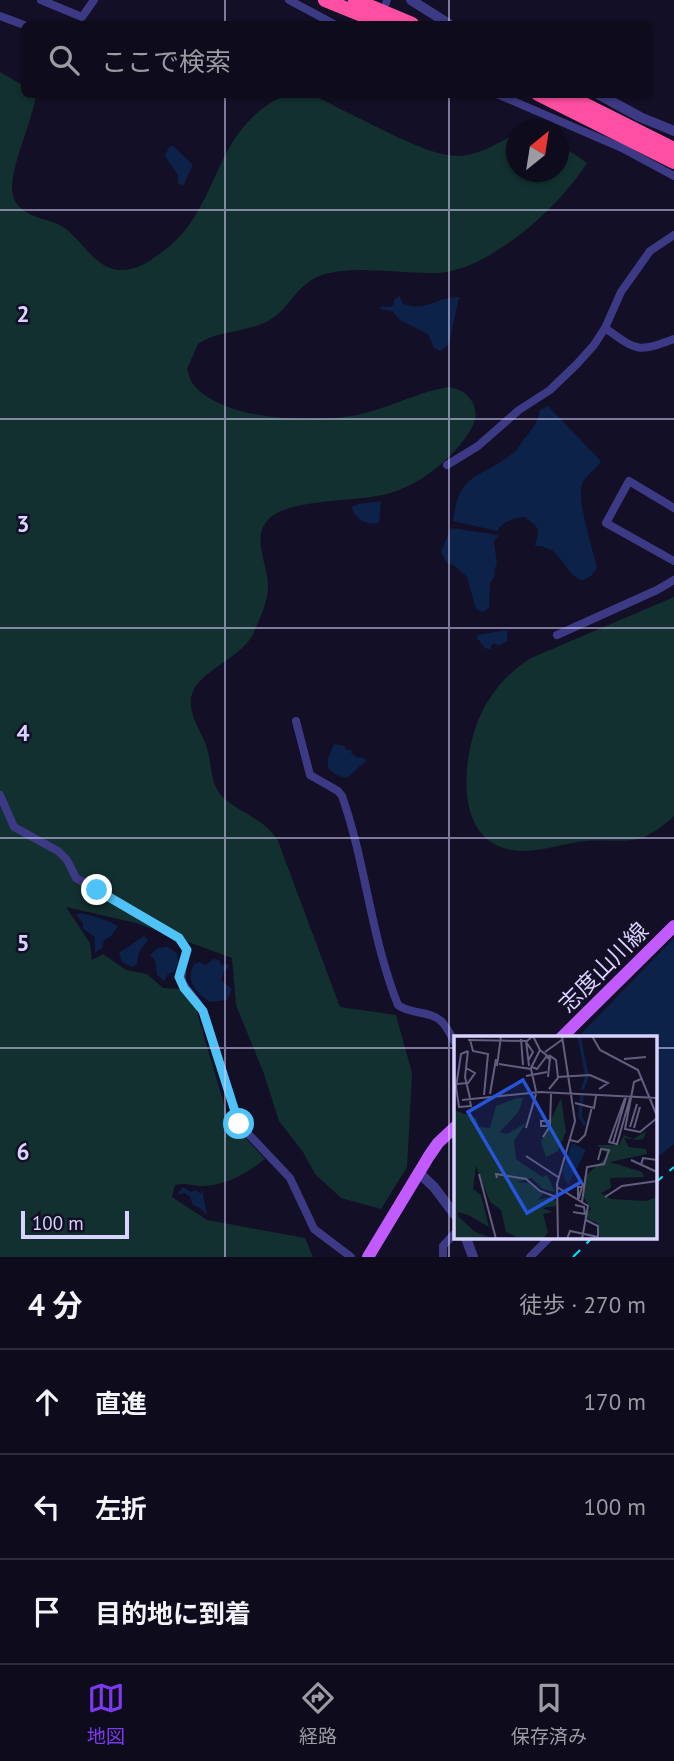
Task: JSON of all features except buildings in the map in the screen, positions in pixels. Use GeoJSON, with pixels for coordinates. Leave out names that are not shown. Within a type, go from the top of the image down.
{"type":"FeatureCollection","features":[{"type":"Feature","properties":{"kind":"highway"},"geometry":{"type":"LineString","coordinates":[[325,0],[377,21]]}},
{"type":"Feature","properties":{"kind":"highway"},"geometry":{"type":"LineString","coordinates":[[355,0],[405,21]]}},
{"type":"Feature","properties":{"kind":"highway"},"geometry":{"type":"LineString","coordinates":[[546,98],[674,162]]}},
{"type":"Feature","properties":{"kind":"highway"},"geometry":{"type":"LineString","coordinates":[[572,98],[674,149]]}},
{"type":"Feature","properties":{"kind":"main road","name":"志度山川線"},"geometry":{"type":"LineString","coordinates":[[563,1036],[674,926]]}},
{"type":"Feature","properties":{"kind":"main road"},"geometry":{"type":"LineString","coordinates":[[368,1257],[418,1172],[438,1143],[454,1129]]}},
{"type":"Feature","properties":{"kind":"street"},"geometry":{"type":"LineString","coordinates":[[41,0],[82,17],[94,0]]}},
{"type":"Feature","properties":{"kind":"street"},"geometry":{"type":"LineString","coordinates":[[289,0],[328,21]]}},
{"type":"Feature","properties":{"kind":"street"},"geometry":{"type":"LineString","coordinates":[[411,0],[444,21]]}},
{"type":"Feature","properties":{"kind":"street"},"geometry":{"type":"LineString","coordinates":[[0,16],[21,24]]}},
{"type":"Feature","properties":{"kind":"street"},"geometry":{"type":"LineString","coordinates":[[506,98],[622,148],[674,176]]}},
{"type":"Feature","properties":{"kind":"street"},"geometry":{"type":"LineString","coordinates":[[606,98],[674,131]]}},
{"type":"Feature","properties":{"kind":"street"},"geometry":{"type":"LineString","coordinates":[[447,465],[478,446],[519,410],[550,390],[594,345],[621,292],[650,251],[674,235]]}},
{"type":"Feature","properties":{"kind":"street"},"geometry":{"type":"LineString","coordinates":[[605,328],[637,348],[647,349],[674,339]]}},
{"type":"Feature","properties":{"kind":"street"},"geometry":{"type":"LineString","coordinates":[[674,508],[629,481],[606,523],[674,562]]}},
{"type":"Feature","properties":{"kind":"street"},"geometry":{"type":"LineString","coordinates":[[557,635],[674,580]]}},
{"type":"Feature","properties":{"kind":"street"},"geometry":{"type":"LineString","coordinates":[[296,721],[310,775],[342,796],[354,830],[372,914],[398,1004],[405,1010],[430,1014],[442,1021],[454,1041]]}},
{"type":"Feature","properties":{"kind":"street"},"geometry":{"type":"LineString","coordinates":[[0,795],[14,827],[58,850],[76,878],[179,938],[187,950],[179,977],[184,988],[203,1011],[239,1124],[289,1178],[314,1229],[351,1257]]}},
{"type":"Feature","properties":{"kind":"street"},"geometry":{"type":"LineString","coordinates":[[418,1172],[443,1196],[454,1212]]}},
{"type":"Feature","properties":{"kind":"street"},"geometry":{"type":"LineString","coordinates":[[443,1257],[443,1246],[454,1234]]}},
{"type":"Feature","properties":{"kind":"street"},"geometry":{"type":"LineString","coordinates":[[467,1240],[473,1257]]}},
{"type":"Feature","properties":{"kind":"street"},"geometry":{"type":"LineString","coordinates":[[530,1257],[547,1240]]}},
{"type":"Feature","properties":{"kind":"green space"},"geometry":{"type":"Polygon","coordinates":[[[0,72],[21,84],[21,98],[35,98],[13,177],[12,191],[16,203],[27,213],[65,228],[96,259],[115,269],[126,270],[142,265],[176,240],[199,209],[239,132],[251,118],[280,98],[318,98],[398,137],[445,155],[473,154],[506,138],[506,182],[569,182],[569,151],[587,163],[542,216],[500,249],[479,261],[436,273],[355,270],[319,276],[302,287],[284,308],[268,321],[251,328],[215,336],[198,344],[187,369],[193,384],[207,397],[248,413],[272,417],[321,419],[361,414],[448,387],[465,394],[471,400],[476,414],[468,434],[459,446],[436,468],[410,485],[377,496],[290,508],[267,521],[261,542],[268,589],[266,602],[254,632],[238,651],[206,675],[192,694],[193,716],[206,745],[217,789],[228,801],[266,826],[278,841],[340,1007],[396,1015],[412,1073],[407,1167],[381,1209],[341,1198],[315,1174],[303,1152],[279,1121],[264,1074],[236,1005],[232,958],[136,923],[66,907],[90,943],[92,960],[103,954],[126,970],[147,974],[163,988],[180,989],[195,1006],[227,1114],[265,1159],[244,1174],[228,1181],[203,1186],[175,1185],[172,1197],[207,1220],[305,1238],[313,1257],[0,1257],[0,72]]]}},
{"type":"Feature","properties":{"kind":"green space"},"geometry":{"type":"Polygon","coordinates":[[[674,597],[674,816],[650,834],[632,840],[586,841],[529,851],[496,845],[482,834],[473,819],[466,781],[477,723],[493,693],[510,674],[531,658],[674,597]]]}},
{"type":"Feature","properties":{"kind":"water"},"geometry":{"type":"Polygon","coordinates":[[[173,146],[193,165],[183,186],[178,183],[178,175],[165,156],[169,147],[173,146]]]}},
{"type":"Feature","properties":{"kind":"water"},"geometry":{"type":"Polygon","coordinates":[[[400,296],[402,303],[417,307],[459,297],[449,344],[440,351],[434,348],[428,334],[400,320],[392,311],[380,309],[381,306],[391,307],[394,300],[400,296]]]}},
{"type":"Feature","properties":{"kind":"water"},"geometry":{"type":"Polygon","coordinates":[[[548,406],[601,461],[585,479],[581,489],[583,510],[597,568],[591,576],[582,581],[570,572],[551,550],[535,546],[538,530],[525,517],[509,521],[497,531],[453,521],[456,504],[467,483],[516,450],[534,425],[540,410],[548,406]]]}},
{"type":"Feature","properties":{"kind":"water"},"geometry":{"type":"Polygon","coordinates":[[[381,501],[379,523],[362,521],[351,507],[358,504],[381,501]]]}},
{"type":"Feature","properties":{"kind":"water"},"geometry":{"type":"Polygon","coordinates":[[[451,528],[499,535],[494,541],[497,564],[490,583],[489,608],[483,612],[476,609],[467,577],[455,566],[447,563],[441,552],[451,528]]]}},
{"type":"Feature","properties":{"kind":"water"},"geometry":{"type":"Polygon","coordinates":[[[507,630],[508,641],[498,646],[494,643],[491,650],[487,648],[482,651],[485,648],[477,635],[507,630]]]}},
{"type":"Feature","properties":{"kind":"water"},"geometry":{"type":"Polygon","coordinates":[[[334,744],[344,746],[346,750],[352,750],[351,753],[358,758],[367,760],[347,778],[336,775],[328,768],[328,758],[334,744]]]}},
{"type":"Feature","properties":{"kind":"water"},"geometry":{"type":"Polygon","coordinates":[[[78,913],[118,926],[95,953],[95,937],[83,929],[78,913]]]}},
{"type":"Feature","properties":{"kind":"water"},"geometry":{"type":"Polygon","coordinates":[[[144,936],[148,940],[139,952],[137,964],[132,967],[122,962],[119,953],[144,936]]]}},
{"type":"Feature","properties":{"kind":"water"},"geometry":{"type":"Polygon","coordinates":[[[674,938],[674,1144],[656,1158],[656,1036],[579,1036],[674,938]]]}},
{"type":"Feature","properties":{"kind":"water"},"geometry":{"type":"Polygon","coordinates":[[[168,947],[177,953],[178,962],[174,972],[168,974],[164,981],[157,975],[155,960],[150,955],[158,948],[168,947]]]}},
{"type":"Feature","properties":{"kind":"water"},"geometry":{"type":"Polygon","coordinates":[[[214,959],[229,967],[224,971],[221,980],[232,989],[227,1000],[210,1002],[196,991],[191,976],[194,964],[200,962],[205,965],[214,959]]]}},
{"type":"Feature","properties":{"kind":"water"},"geometry":{"type":"Polygon","coordinates":[[[183,1187],[201,1194],[202,1189],[207,1215],[193,1205],[185,1193],[177,1194],[183,1187]]]}},
{"type":"Feature","properties":{"kind":"railway"},"geometry":{"type":"LineString","coordinates":[[656,1182],[674,1167]]}},
{"type":"Feature","properties":{"kind":"railway"},"geometry":{"type":"LineString","coordinates":[[573,1257],[590,1240]]}},
{"type":"Feature","properties":{"kind":"route"},"geometry":{"type":"LineString","coordinates":[[97,890],[179,938],[187,950],[179,977],[184,988],[197,1000],[203,1011],[239,1124]]}}]}
